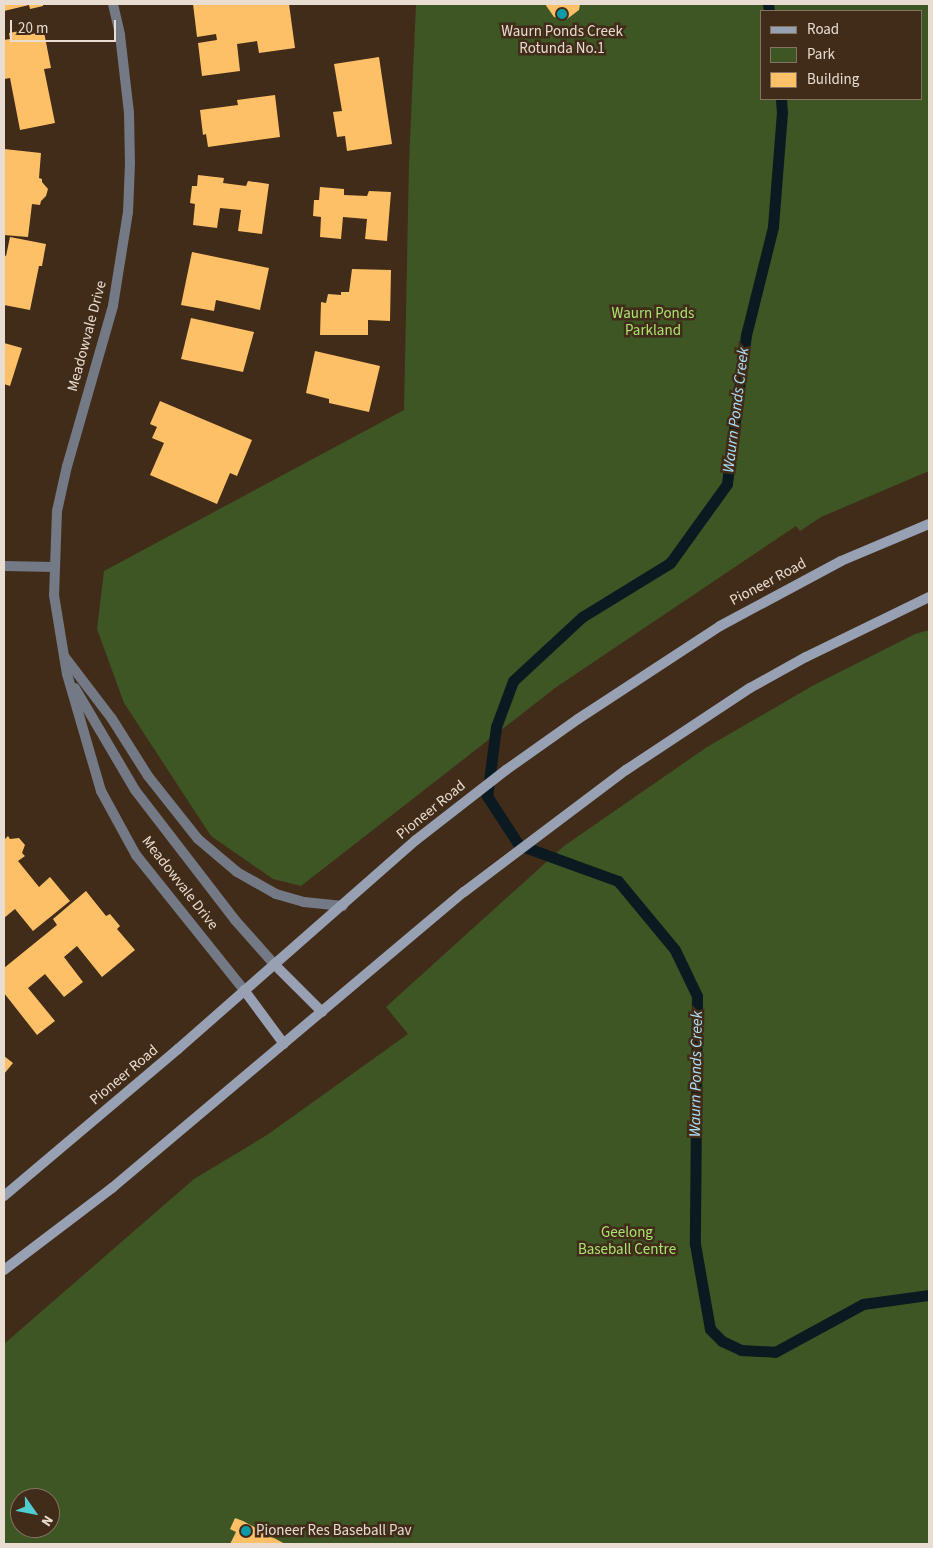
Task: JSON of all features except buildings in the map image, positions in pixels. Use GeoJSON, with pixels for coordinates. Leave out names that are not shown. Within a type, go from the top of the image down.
{"type":"FeatureCollection","features":[{"type":"Feature","properties":{"kind":"main road","name":"Pioneer Road"},"geometry":{"type":"LineString","coordinates":[[4,1196],[171,1056],[416,840],[578,719],[675,654],[764,601],[841,561],[929,524]]}},
{"type":"Feature","properties":{"kind":"main road"},"geometry":{"type":"LineString","coordinates":[[4,1270],[112,1188],[464,892],[626,770],[750,688],[806,657],[929,596]]}},
{"type":"Feature","properties":{"kind":"main road"},"geometry":{"type":"LineString","coordinates":[[274,964],[322,1012]]}},
{"type":"Feature","properties":{"kind":"main road"},"geometry":{"type":"LineString","coordinates":[[244,990],[284,1044]]}},
{"type":"Feature","properties":{"kind":"street","name":"Meadowvale Drive"},"geometry":{"type":"LineString","coordinates":[[113,4],[120,35],[128,113],[130,163],[128,212],[113,306],[65,475],[57,511],[54,595],[67,674],[100,791],[136,855],[244,990]]}},
{"type":"Feature","properties":{"kind":"street"},"geometry":{"type":"LineString","coordinates":[[4,566],[54,568]]}},
{"type":"Feature","properties":{"kind":"street"},"geometry":{"type":"LineString","coordinates":[[63,655],[112,719],[148,776],[198,839],[237,872],[276,894],[304,902],[343,906]]}},
{"type":"Feature","properties":{"kind":"street","name":"Meadowvale Drive"},"geometry":{"type":"LineString","coordinates":[[67,674],[135,790],[235,920],[274,964]]}},
{"type":"Feature","properties":{"kind":"green space","name":"Waurn Ponds Parkland"},"geometry":{"type":"Polygon","coordinates":[[[416,4],[929,4],[929,471],[821,517],[800,531],[796,526],[555,688],[301,886],[273,879],[211,836],[124,703],[97,629],[104,571],[404,410],[409,163],[416,4]]]}},
{"type":"Feature","properties":{"kind":"green space","name":"Geelong Baseball Centre"},"geometry":{"type":"Polygon","coordinates":[[[929,630],[929,1544],[4,1544],[4,1344],[194,1179],[267,1135],[408,1034],[386,1007],[564,846],[707,747],[814,685],[915,634],[929,630]]]}},
{"type":"Feature","properties":{"kind":"waterway","name":"Waurn Ponds Creek"},"geometry":{"type":"LineString","coordinates":[[768,4],[769,10]]}},
{"type":"Feature","properties":{"kind":"waterway","name":"Waurn Ponds Creek"},"geometry":{"type":"LineString","coordinates":[[781,100],[782,112],[773,227],[746,335],[727,484],[670,563],[582,617],[513,681],[496,727],[487,796],[519,845],[618,881],[675,950],[697,996],[695,1244],[710,1329],[722,1341],[741,1350],[775,1352],[863,1304],[929,1295]]}},
{"type":"Feature","properties":{"kind":"place","name":"Waurn Ponds Creek Rotunda No.1"},"geometry":{"type":"Point","coordinates":[562,14]}},
{"type":"Feature","properties":{"kind":"place","name":"Pioneer Res Baseball Pav"},"geometry":{"type":"Point","coordinates":[246,1531]}}]}
